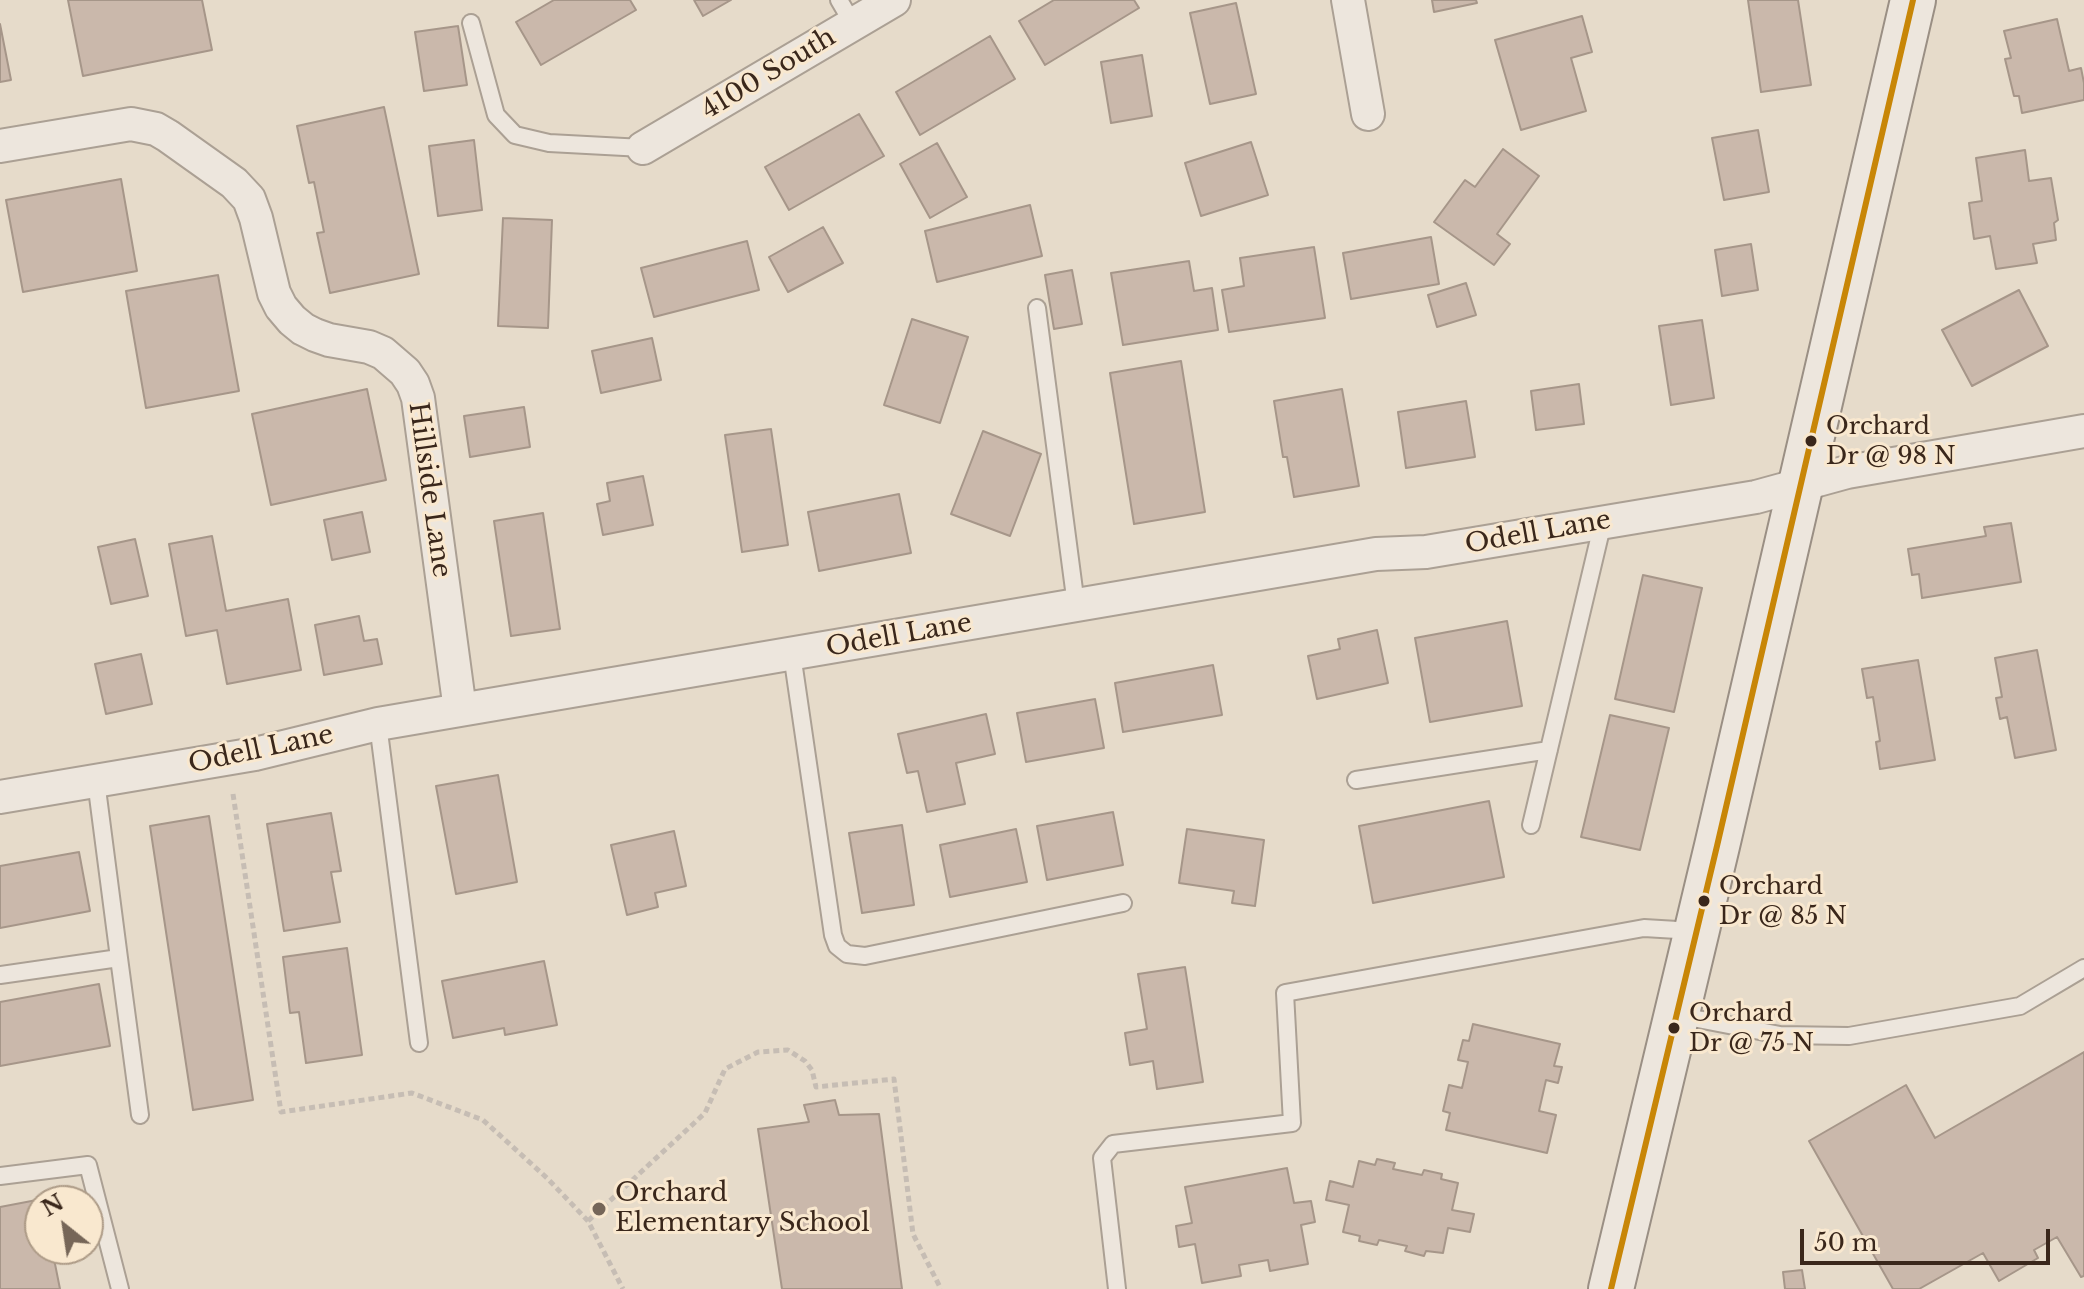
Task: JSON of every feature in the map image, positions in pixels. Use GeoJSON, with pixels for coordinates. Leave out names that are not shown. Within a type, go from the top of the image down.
{"type":"FeatureCollection","features":[{"type":"Feature","properties":{"kind":"main road"},"geometry":{"type":"LineString","coordinates":[[1611,1289],[1913,0]]}},
{"type":"Feature","properties":{"kind":"street","name":"4100 South"},"geometry":{"type":"LineString","coordinates":[[643,148],[846,12],[894,0]]}},
{"type":"Feature","properties":{"kind":"street"},"geometry":{"type":"LineString","coordinates":[[1348,0],[1368,114]]}},
{"type":"Feature","properties":{"kind":"street","name":"Hillside Lane"},"geometry":{"type":"LineString","coordinates":[[0,146],[131,124],[156,129],[234,183],[249,199],[274,293],[292,320],[315,335],[383,353],[405,372],[418,398],[460,710]]}},
{"type":"Feature","properties":{"kind":"street","name":"Odell Lane"},"geometry":{"type":"LineString","coordinates":[[0,797],[255,754],[378,724],[1376,554],[1426,552],[1756,497],[1847,472],[2084,431]]}},
{"type":"Feature","properties":{"kind":"lane"},"geometry":{"type":"LineString","coordinates":[[471,23],[496,115],[515,135],[549,143],[643,148]]}},
{"type":"Feature","properties":{"kind":"lane"},"geometry":{"type":"LineString","coordinates":[[1037,308],[1076,605]]}},
{"type":"Feature","properties":{"kind":"lane"},"geometry":{"type":"LineString","coordinates":[[1531,825],[1603,522]]}},
{"type":"Feature","properties":{"kind":"lane"},"geometry":{"type":"LineString","coordinates":[[792,654],[833,935],[837,946],[847,954],[865,956],[1123,903]]}},
{"type":"Feature","properties":{"kind":"lane"},"geometry":{"type":"LineString","coordinates":[[378,724],[419,1043]]}},
{"type":"Feature","properties":{"kind":"lane"},"geometry":{"type":"LineString","coordinates":[[1356,780],[1549,750]]}},
{"type":"Feature","properties":{"kind":"lane"},"geometry":{"type":"LineString","coordinates":[[96,781],[140,1115]]}},
{"type":"Feature","properties":{"kind":"lane"},"geometry":{"type":"LineString","coordinates":[[1117,1289],[1102,1158],[1113,1144],[1292,1123],[1285,993],[1644,928],[1696,931]]}},
{"type":"Feature","properties":{"kind":"lane"},"geometry":{"type":"LineString","coordinates":[[0,975],[119,958]]}},
{"type":"Feature","properties":{"kind":"lane"},"geometry":{"type":"LineString","coordinates":[[1677,1015],[1780,1035],[1849,1036],[2020,1006],[2084,968]]}},
{"type":"Feature","properties":{"kind":"lane"},"geometry":{"type":"LineString","coordinates":[[0,1176],[88,1165],[120,1289]]}},
{"type":"Feature","properties":{"kind":"path"},"geometry":{"type":"LineString","coordinates":[[233,794],[281,1112],[412,1093],[483,1120],[547,1178],[588,1221],[623,1289]]}},
{"type":"Feature","properties":{"kind":"path"},"geometry":{"type":"LineString","coordinates":[[588,1221],[705,1113],[725,1069],[758,1052],[788,1050],[805,1061],[812,1070],[816,1087],[894,1079],[913,1234],[941,1289]]}},
{"type":"Feature","properties":{"kind":"building"},"geometry":{"type":"Polygon","coordinates":[[[68,0],[202,0],[212,50],[83,76],[68,0]]]}},
{"type":"Feature","properties":{"kind":"building"},"geometry":{"type":"Polygon","coordinates":[[[554,0],[630,0],[636,10],[541,65],[516,22],[554,0]]]}},
{"type":"Feature","properties":{"kind":"building"},"geometry":{"type":"Polygon","coordinates":[[[694,0],[731,0],[703,16],[694,0]]]}},
{"type":"Feature","properties":{"kind":"building"},"geometry":{"type":"Polygon","coordinates":[[[1054,0],[1134,0],[1139,8],[1045,65],[1019,21],[1054,0]]]}},
{"type":"Feature","properties":{"kind":"building"},"geometry":{"type":"Polygon","coordinates":[[[1432,0],[1476,0],[1477,3],[1434,12],[1432,0]]]}},
{"type":"Feature","properties":{"kind":"building"},"geometry":{"type":"Polygon","coordinates":[[[1748,0],[1798,0],[1811,85],[1761,92],[1748,0]]]}},
{"type":"Feature","properties":{"kind":"building"},"geometry":{"type":"Polygon","coordinates":[[[1236,3],[1256,94],[1210,104],[1190,13],[1236,3]]]}},
{"type":"Feature","properties":{"kind":"building"},"geometry":{"type":"Polygon","coordinates":[[[1582,16],[1592,52],[1571,58],[1586,111],[1521,130],[1495,40],[1582,16]]]}},
{"type":"Feature","properties":{"kind":"building"},"geometry":{"type":"Polygon","coordinates":[[[2057,19],[2069,71],[2081,68],[2084,100],[2022,113],[2019,96],[2014,96],[2005,59],[2011,58],[2004,31],[2057,19]]]}},
{"type":"Feature","properties":{"kind":"building"},"geometry":{"type":"Polygon","coordinates":[[[0,24],[11,80],[0,82],[0,24]]]}},
{"type":"Feature","properties":{"kind":"building"},"geometry":{"type":"Polygon","coordinates":[[[458,26],[467,85],[424,91],[415,32],[458,26]]]}},
{"type":"Feature","properties":{"kind":"building"},"geometry":{"type":"Polygon","coordinates":[[[990,36],[1015,79],[920,135],[896,92],[990,36]]]}},
{"type":"Feature","properties":{"kind":"building"},"geometry":{"type":"Polygon","coordinates":[[[1142,55],[1152,116],[1111,123],[1101,62],[1142,55]]]}},
{"type":"Feature","properties":{"kind":"building"},"geometry":{"type":"Polygon","coordinates":[[[384,107],[419,274],[330,293],[317,233],[324,232],[314,182],[309,183],[297,126],[384,107]]]}},
{"type":"Feature","properties":{"kind":"building"},"geometry":{"type":"Polygon","coordinates":[[[859,114],[884,156],[789,210],[765,167],[859,114]]]}},
{"type":"Feature","properties":{"kind":"building"},"geometry":{"type":"Polygon","coordinates":[[[1758,130],[1769,192],[1724,200],[1712,138],[1758,130]]]}},
{"type":"Feature","properties":{"kind":"building"},"geometry":{"type":"Polygon","coordinates":[[[474,140],[482,210],[438,216],[429,146],[474,140]]]}},
{"type":"Feature","properties":{"kind":"building"},"geometry":{"type":"Polygon","coordinates":[[[1251,142],[1268,195],[1201,216],[1185,163],[1251,142]]]}},
{"type":"Feature","properties":{"kind":"building"},"geometry":{"type":"Polygon","coordinates":[[[937,143],[967,197],[930,218],[900,164],[937,143]]]}},
{"type":"Feature","properties":{"kind":"building"},"geometry":{"type":"Polygon","coordinates":[[[1503,149],[1539,176],[1497,234],[1510,244],[1494,265],[1434,222],[1465,180],[1475,187],[1503,149]]]}},
{"type":"Feature","properties":{"kind":"building"},"geometry":{"type":"Polygon","coordinates":[[[2025,150],[2029,181],[2051,178],[2058,220],[2054,223],[2056,240],[2033,244],[2037,263],[1996,269],[1990,236],[1974,239],[1969,203],[1982,201],[1976,158],[2025,150]]]}},
{"type":"Feature","properties":{"kind":"building"},"geometry":{"type":"Polygon","coordinates":[[[121,179],[137,271],[23,292],[6,200],[121,179]]]}},
{"type":"Feature","properties":{"kind":"building"},"geometry":{"type":"Polygon","coordinates":[[[1030,205],[1042,256],[937,282],[925,231],[1030,205]]]}},
{"type":"Feature","properties":{"kind":"building"},"geometry":{"type":"Polygon","coordinates":[[[503,218],[552,220],[548,328],[498,326],[503,218]]]}},
{"type":"Feature","properties":{"kind":"building"},"geometry":{"type":"Polygon","coordinates":[[[823,227],[843,263],[788,292],[769,257],[823,227]]]}},
{"type":"Feature","properties":{"kind":"building"},"geometry":{"type":"Polygon","coordinates":[[[1431,237],[1439,284],[1351,299],[1343,253],[1431,237]]]}},
{"type":"Feature","properties":{"kind":"building"},"geometry":{"type":"Polygon","coordinates":[[[747,241],[759,290],[654,317],[641,268],[747,241]]]}},
{"type":"Feature","properties":{"kind":"building"},"geometry":{"type":"Polygon","coordinates":[[[1751,244],[1758,290],[1722,296],[1715,250],[1751,244]]]}},
{"type":"Feature","properties":{"kind":"building"},"geometry":{"type":"Polygon","coordinates":[[[1314,247],[1325,318],[1229,332],[1222,290],[1244,286],[1240,258],[1314,247]]]}},
{"type":"Feature","properties":{"kind":"building"},"geometry":{"type":"Polygon","coordinates":[[[1189,261],[1194,291],[1212,288],[1218,330],[1123,345],[1111,273],[1189,261]]]}},
{"type":"Feature","properties":{"kind":"building"},"geometry":{"type":"Polygon","coordinates":[[[1072,270],[1082,324],[1054,329],[1045,275],[1072,270]]]}},
{"type":"Feature","properties":{"kind":"building"},"geometry":{"type":"Polygon","coordinates":[[[218,275],[239,391],[146,408],[126,291],[218,275]]]}},
{"type":"Feature","properties":{"kind":"building"},"geometry":{"type":"Polygon","coordinates":[[[1466,283],[1476,315],[1437,327],[1428,295],[1466,283]]]}},
{"type":"Feature","properties":{"kind":"building"},"geometry":{"type":"Polygon","coordinates":[[[2019,290],[2048,346],[1972,386],[1942,330],[2019,290]]]}},
{"type":"Feature","properties":{"kind":"building"},"geometry":{"type":"Polygon","coordinates":[[[912,319],[968,337],[940,423],[884,405],[912,319]]]}},
{"type":"Feature","properties":{"kind":"building"},"geometry":{"type":"Polygon","coordinates":[[[1702,320],[1714,398],[1671,405],[1659,326],[1702,320]]]}},
{"type":"Feature","properties":{"kind":"building"},"geometry":{"type":"Polygon","coordinates":[[[652,338],[661,380],[601,393],[592,351],[652,338]]]}},
{"type":"Feature","properties":{"kind":"building"},"geometry":{"type":"Polygon","coordinates":[[[1181,361],[1205,512],[1134,524],[1110,373],[1181,361]]]}},
{"type":"Feature","properties":{"kind":"building"},"geometry":{"type":"Polygon","coordinates":[[[1579,384],[1584,424],[1536,430],[1531,391],[1579,384]]]}},
{"type":"Feature","properties":{"kind":"building"},"geometry":{"type":"Polygon","coordinates":[[[367,389],[386,480],[271,505],[252,414],[367,389]]]}},
{"type":"Feature","properties":{"kind":"building"},"geometry":{"type":"Polygon","coordinates":[[[1342,389],[1359,486],[1294,497],[1287,457],[1283,457],[1274,401],[1342,389]]]}},
{"type":"Feature","properties":{"kind":"building"},"geometry":{"type":"Polygon","coordinates":[[[1466,401],[1475,457],[1406,468],[1398,412],[1466,401]]]}},
{"type":"Feature","properties":{"kind":"building"},"geometry":{"type":"Polygon","coordinates":[[[524,407],[530,447],[470,457],[464,416],[524,407]]]}},
{"type":"Feature","properties":{"kind":"building"},"geometry":{"type":"Polygon","coordinates":[[[771,429],[788,545],[742,552],[725,435],[771,429]]]}},
{"type":"Feature","properties":{"kind":"building"},"geometry":{"type":"Polygon","coordinates":[[[983,431],[1041,454],[1010,536],[951,514],[983,431]]]}},
{"type":"Feature","properties":{"kind":"building"},"geometry":{"type":"Polygon","coordinates":[[[643,476],[653,525],[603,535],[597,504],[610,501],[607,483],[643,476]]]}},
{"type":"Feature","properties":{"kind":"building"},"geometry":{"type":"Polygon","coordinates":[[[899,494],[911,553],[819,571],[808,512],[899,494]]]}},
{"type":"Feature","properties":{"kind":"building"},"geometry":{"type":"Polygon","coordinates":[[[362,512],[370,552],[332,560],[324,520],[362,512]]]}},
{"type":"Feature","properties":{"kind":"building"},"geometry":{"type":"Polygon","coordinates":[[[543,513],[560,629],[511,636],[494,521],[543,513]]]}},
{"type":"Feature","properties":{"kind":"building"},"geometry":{"type":"Polygon","coordinates":[[[2011,523],[2021,582],[1922,598],[1919,574],[1912,575],[1908,549],[1986,536],[1984,527],[2011,523]]]}},
{"type":"Feature","properties":{"kind":"building"},"geometry":{"type":"Polygon","coordinates":[[[212,536],[226,611],[288,599],[301,670],[227,684],[217,630],[186,636],[169,544],[212,536]]]}},
{"type":"Feature","properties":{"kind":"building"},"geometry":{"type":"Polygon","coordinates":[[[135,539],[148,596],[111,604],[98,547],[135,539]]]}},
{"type":"Feature","properties":{"kind":"building"},"geometry":{"type":"Polygon","coordinates":[[[1643,575],[1702,588],[1674,712],[1615,699],[1643,575]]]}},
{"type":"Feature","properties":{"kind":"building"},"geometry":{"type":"Polygon","coordinates":[[[359,616],[364,641],[377,639],[382,664],[324,675],[315,625],[359,616]]]}},
{"type":"Feature","properties":{"kind":"building"},"geometry":{"type":"Polygon","coordinates":[[[1507,621],[1522,706],[1430,722],[1415,638],[1507,621]]]}},
{"type":"Feature","properties":{"kind":"building"},"geometry":{"type":"Polygon","coordinates":[[[1377,630],[1388,683],[1317,699],[1308,656],[1340,649],[1338,639],[1377,630]]]}},
{"type":"Feature","properties":{"kind":"building"},"geometry":{"type":"Polygon","coordinates":[[[2037,650],[2056,750],[2015,758],[2007,717],[2000,719],[1996,698],[2002,697],[1995,658],[2037,650]]]}},
{"type":"Feature","properties":{"kind":"building"},"geometry":{"type":"Polygon","coordinates":[[[141,654],[152,704],[106,714],[95,664],[141,654]]]}},
{"type":"Feature","properties":{"kind":"building"},"geometry":{"type":"Polygon","coordinates":[[[1918,660],[1935,760],[1880,769],[1876,742],[1880,741],[1873,697],[1867,698],[1862,669],[1918,660]]]}},
{"type":"Feature","properties":{"kind":"building"},"geometry":{"type":"Polygon","coordinates":[[[1213,665],[1222,715],[1123,732],[1115,683],[1213,665]]]}},
{"type":"Feature","properties":{"kind":"building"},"geometry":{"type":"Polygon","coordinates":[[[1095,699],[1104,748],[1026,762],[1017,713],[1095,699]]]}},
{"type":"Feature","properties":{"kind":"building"},"geometry":{"type":"Polygon","coordinates":[[[986,714],[995,754],[956,763],[965,804],[927,812],[918,771],[907,773],[898,734],[986,714]]]}},
{"type":"Feature","properties":{"kind":"building"},"geometry":{"type":"Polygon","coordinates":[[[1610,715],[1669,728],[1640,850],[1581,837],[1610,715]]]}},
{"type":"Feature","properties":{"kind":"building"},"geometry":{"type":"Polygon","coordinates":[[[498,775],[517,882],[456,894],[436,786],[498,775]]]}},
{"type":"Feature","properties":{"kind":"building"},"geometry":{"type":"Polygon","coordinates":[[[1489,801],[1504,877],[1373,903],[1359,826],[1489,801]]]}},
{"type":"Feature","properties":{"kind":"building"},"geometry":{"type":"Polygon","coordinates":[[[1113,812],[1123,865],[1047,880],[1037,826],[1113,812]]]}},
{"type":"Feature","properties":{"kind":"building"},"geometry":{"type":"Polygon","coordinates":[[[331,813],[341,871],[331,872],[340,922],[284,931],[267,824],[331,813]]]}},
{"type":"Feature","properties":{"kind":"building"},"geometry":{"type":"Polygon","coordinates":[[[209,816],[253,1100],[193,1110],[150,826],[209,816]]]}},
{"type":"Feature","properties":{"kind":"building"},"geometry":{"type":"Polygon","coordinates":[[[902,825],[914,905],[862,913],[849,833],[902,825]]]}},
{"type":"Feature","properties":{"kind":"building"},"geometry":{"type":"Polygon","coordinates":[[[1016,829],[1027,882],[950,897],[940,845],[1016,829]]]}},
{"type":"Feature","properties":{"kind":"building"},"geometry":{"type":"Polygon","coordinates":[[[1187,829],[1264,840],[1255,906],[1232,903],[1234,891],[1179,883],[1187,829]]]}},
{"type":"Feature","properties":{"kind":"building"},"geometry":{"type":"Polygon","coordinates":[[[674,831],[686,886],[655,893],[658,907],[627,915],[611,845],[674,831]]]}},
{"type":"Feature","properties":{"kind":"building"},"geometry":{"type":"Polygon","coordinates":[[[79,852],[90,911],[0,928],[0,866],[79,852]]]}},
{"type":"Feature","properties":{"kind":"building"},"geometry":{"type":"Polygon","coordinates":[[[347,948],[362,1055],[306,1063],[299,1012],[290,1013],[283,957],[347,948]]]}},
{"type":"Feature","properties":{"kind":"building"},"geometry":{"type":"Polygon","coordinates":[[[544,961],[557,1025],[505,1035],[504,1028],[453,1038],[442,981],[544,961]]]}},
{"type":"Feature","properties":{"kind":"building"},"geometry":{"type":"Polygon","coordinates":[[[1185,967],[1203,1082],[1157,1089],[1153,1061],[1130,1065],[1125,1033],[1147,1029],[1138,974],[1185,967]]]}},
{"type":"Feature","properties":{"kind":"building"},"geometry":{"type":"Polygon","coordinates":[[[99,984],[110,1046],[0,1066],[0,1002],[99,984]]]}},
{"type":"Feature","properties":{"kind":"building"},"geometry":{"type":"Polygon","coordinates":[[[1473,1024],[1560,1044],[1554,1066],[1562,1067],[1558,1083],[1546,1080],[1539,1111],[1556,1115],[1547,1153],[1446,1130],[1450,1113],[1443,1111],[1449,1085],[1462,1088],[1468,1062],[1458,1060],[1463,1040],[1469,1041],[1473,1024]]]}},
{"type":"Feature","properties":{"kind":"building"},"geometry":{"type":"Polygon","coordinates":[[[2084,1052],[2084,1276],[2081,1277],[2057,1237],[2034,1250],[2038,1258],[1999,1281],[1983,1253],[1919,1289],[1893,1289],[1809,1141],[1906,1085],[1935,1138],[2084,1052]]]}},
{"type":"Feature","properties":{"kind":"building"},"geometry":{"type":"Polygon","coordinates":[[[835,1100],[839,1115],[879,1114],[902,1289],[782,1289],[758,1129],[809,1122],[804,1105],[835,1100]]]}},
{"type":"Feature","properties":{"kind":"building"},"geometry":{"type":"Polygon","coordinates":[[[1377,1159],[1395,1163],[1393,1169],[1422,1175],[1424,1170],[1442,1174],[1441,1179],[1458,1183],[1452,1210],[1474,1214],[1470,1232],[1448,1228],[1443,1253],[1426,1251],[1424,1256],[1405,1251],[1407,1246],[1379,1240],[1377,1245],[1359,1241],[1360,1236],[1343,1232],[1349,1205],[1326,1200],[1330,1181],[1353,1187],[1359,1161],[1375,1165],[1377,1159]]]}},
{"type":"Feature","properties":{"kind":"building"},"geometry":{"type":"Polygon","coordinates":[[[1287,1168],[1294,1203],[1311,1201],[1315,1222],[1301,1225],[1308,1264],[1270,1271],[1268,1260],[1239,1265],[1241,1276],[1202,1283],[1195,1244],[1179,1247],[1176,1226],[1192,1223],[1185,1187],[1287,1168]]]}},
{"type":"Feature","properties":{"kind":"building"},"geometry":{"type":"Polygon","coordinates":[[[24,1202],[24,1265],[55,1265],[60,1289],[0,1289],[0,1207],[24,1202]]]}},
{"type":"Feature","properties":{"kind":"building"},"geometry":{"type":"Polygon","coordinates":[[[1802,1270],[1805,1289],[1785,1289],[1783,1272],[1802,1270]]]}},
{"type":"Feature","properties":{"kind":"transit line"},"geometry":{"type":"LineString","coordinates":[[1611,1289],[1913,0]]}},
{"type":"Feature","properties":{"kind":"place","name":"Orchard Dr @ 98 N"},"geometry":{"type":"Point","coordinates":[1811,441]}},
{"type":"Feature","properties":{"kind":"place","name":"Orchard Dr @ 85 N"},"geometry":{"type":"Point","coordinates":[1704,901]}},
{"type":"Feature","properties":{"kind":"place","name":"Orchard Dr @ 75 N"},"geometry":{"type":"Point","coordinates":[1674,1028]}},
{"type":"Feature","properties":{"kind":"place","name":"Orchard Elementary School"},"geometry":{"type":"Point","coordinates":[599,1209]}}]}
